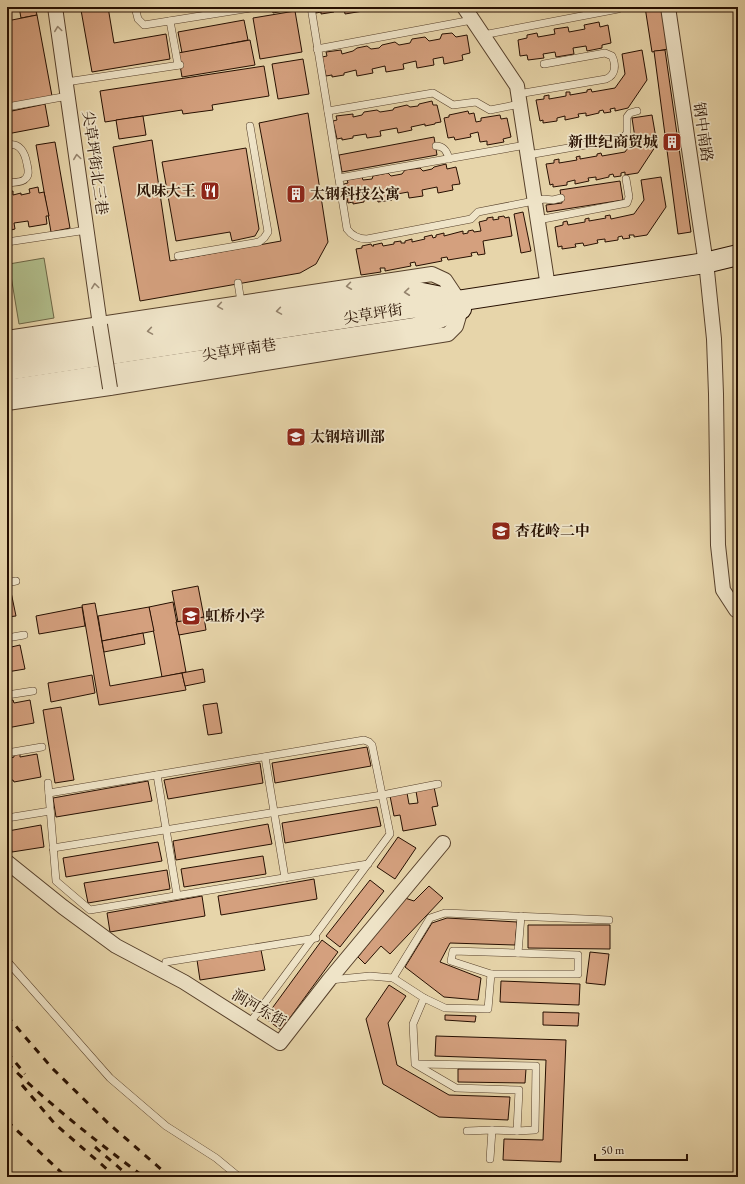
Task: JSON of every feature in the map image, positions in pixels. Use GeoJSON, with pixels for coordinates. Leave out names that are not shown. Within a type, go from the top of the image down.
{"type":"FeatureCollection","features":[{"type":"Feature","properties":{"kind":"main road","name":"尖草坪街"},"geometry":{"type":"LineString","coordinates":[[7,370],[460,305],[706,267],[738,255]]}},
{"type":"Feature","properties":{"kind":"main road","name":"尖草坪街"},"geometry":{"type":"LineString","coordinates":[[7,380],[460,305],[548,287],[738,264]]}},
{"type":"Feature","properties":{"kind":"main road"},"geometry":{"type":"LineString","coordinates":[[7,352],[412,291],[460,305]]}},
{"type":"Feature","properties":{"kind":"main road"},"geometry":{"type":"LineString","coordinates":[[7,390],[415,328],[460,305]]}},
{"type":"Feature","properties":{"kind":"street","name":"尖草坪街北三巷"},"geometry":{"type":"LineString","coordinates":[[55,7],[110,388]]}},
{"type":"Feature","properties":{"kind":"street"},"geometry":{"type":"LineString","coordinates":[[464,7],[517,86],[548,287]]}},
{"type":"Feature","properties":{"kind":"street","name":"钢中南路"},"geometry":{"type":"LineString","coordinates":[[668,7],[706,267],[714,339],[718,545],[723,590],[736,610],[738,610]]}},
{"type":"Feature","properties":{"kind":"street"},"geometry":{"type":"LineString","coordinates":[[7,338],[432,274],[445,280],[460,305]]}},
{"type":"Feature","properties":{"kind":"street","name":"尖草坪南巷"},"geometry":{"type":"LineString","coordinates":[[7,403],[448,334],[456,326],[460,305]]}},
{"type":"Feature","properties":{"kind":"street","name":"涧河东街"},"geometry":{"type":"LineString","coordinates":[[7,862],[63,907],[116,946],[184,982],[280,1044],[329,980],[444,843]]}},
{"type":"Feature","properties":{"kind":"lane"},"geometry":{"type":"LineString","coordinates":[[135,7],[138,19],[144,24],[257,7]]}},
{"type":"Feature","properties":{"kind":"lane"},"geometry":{"type":"LineString","coordinates":[[311,7],[339,178],[350,234],[361,239],[471,220],[478,212],[535,201],[561,198]]}},
{"type":"Feature","properties":{"kind":"lane"},"geometry":{"type":"LineString","coordinates":[[483,35],[618,10]]}},
{"type":"Feature","properties":{"kind":"lane"},"geometry":{"type":"LineString","coordinates":[[317,49],[472,20]]}},
{"type":"Feature","properties":{"kind":"lane"},"geometry":{"type":"LineString","coordinates":[[66,82],[179,65],[170,21]]}},
{"type":"Feature","properties":{"kind":"lane"},"geometry":{"type":"LineString","coordinates":[[328,111],[432,93],[453,105],[476,102],[490,110],[519,99],[606,79],[612,75],[615,68],[614,58],[608,53],[544,64]]}},
{"type":"Feature","properties":{"kind":"lane"},"geometry":{"type":"LineString","coordinates":[[7,107],[68,96]]}},
{"type":"Feature","properties":{"kind":"lane"},"geometry":{"type":"LineString","coordinates":[[339,178],[449,159],[620,139],[627,133],[627,117],[630,113],[637,111]]}},
{"type":"Feature","properties":{"kind":"lane"},"geometry":{"type":"LineString","coordinates":[[178,256],[232,248],[259,242],[268,232],[250,126]]}},
{"type":"Feature","properties":{"kind":"lane"},"geometry":{"type":"LineString","coordinates":[[7,145],[16,145],[23,150],[28,173],[26,179],[23,181],[7,183]]}},
{"type":"Feature","properties":{"kind":"lane"},"geometry":{"type":"LineString","coordinates":[[436,146],[444,148],[449,159]]}},
{"type":"Feature","properties":{"kind":"lane"},"geometry":{"type":"LineString","coordinates":[[538,220],[627,203],[629,197],[626,179]]}},
{"type":"Feature","properties":{"kind":"lane"},"geometry":{"type":"LineString","coordinates":[[7,242],[87,230]]}},
{"type":"Feature","properties":{"kind":"lane"},"geometry":{"type":"LineString","coordinates":[[238,283],[241,302]]}},
{"type":"Feature","properties":{"kind":"lane"},"geometry":{"type":"LineString","coordinates":[[7,582],[16,581]]}},
{"type":"Feature","properties":{"kind":"lane"},"geometry":{"type":"LineString","coordinates":[[7,638],[24,636]]}},
{"type":"Feature","properties":{"kind":"lane"},"geometry":{"type":"LineString","coordinates":[[7,696],[33,691]]}},
{"type":"Feature","properties":{"kind":"lane"},"geometry":{"type":"LineString","coordinates":[[49,793],[364,740],[372,745],[390,834],[249,1024]]}},
{"type":"Feature","properties":{"kind":"lane"},"geometry":{"type":"LineString","coordinates":[[7,753],[42,747]]}},
{"type":"Feature","properties":{"kind":"lane"},"geometry":{"type":"LineString","coordinates":[[265,757],[285,878]]}},
{"type":"Feature","properties":{"kind":"lane"},"geometry":{"type":"LineString","coordinates":[[157,775],[177,895]]}},
{"type":"Feature","properties":{"kind":"lane"},"geometry":{"type":"LineString","coordinates":[[48,783],[56,881],[90,910],[368,864]]}},
{"type":"Feature","properties":{"kind":"lane"},"geometry":{"type":"LineString","coordinates":[[53,848],[382,795],[438,784]]}},
{"type":"Feature","properties":{"kind":"lane"},"geometry":{"type":"LineString","coordinates":[[7,818],[50,811]]}},
{"type":"Feature","properties":{"kind":"lane"},"geometry":{"type":"LineString","coordinates":[[393,978],[430,918],[446,913],[609,920]]}},
{"type":"Feature","properties":{"kind":"lane"},"geometry":{"type":"LineString","coordinates":[[518,953],[521,916]]}},
{"type":"Feature","properties":{"kind":"lane"},"geometry":{"type":"LineString","coordinates":[[166,962],[314,938]]}},
{"type":"Feature","properties":{"kind":"lane"},"geometry":{"type":"LineString","coordinates":[[453,951],[578,955],[578,974],[491,974],[451,961],[453,951]]}},
{"type":"Feature","properties":{"kind":"lane"},"geometry":{"type":"LineString","coordinates":[[7,961],[110,1078],[166,1126],[216,1158],[239,1177]]}},
{"type":"Feature","properties":{"kind":"lane"},"geometry":{"type":"LineString","coordinates":[[329,980],[370,976],[393,978],[424,998],[445,1008],[488,1009],[491,974]]}},
{"type":"Feature","properties":{"kind":"lane"},"geometry":{"type":"LineString","coordinates":[[415,1064],[413,1024],[424,998]]}},
{"type":"Feature","properties":{"kind":"lane"},"geometry":{"type":"LineString","coordinates":[[415,1064],[456,1088],[519,1090],[518,1131]]}},
{"type":"Feature","properties":{"kind":"lane"},"geometry":{"type":"LineString","coordinates":[[415,1064],[536,1066],[534,1130],[467,1131]]}},
{"type":"Feature","properties":{"kind":"lane"},"geometry":{"type":"LineString","coordinates":[[490,1159],[492,1130]]}},
{"type":"Feature","properties":{"kind":"green space"},"geometry":{"type":"Polygon","coordinates":[[[44,258],[54,318],[19,324],[9,264],[44,258]]]}},
{"type":"Feature","properties":{"kind":"building"},"geometry":{"type":"Polygon","coordinates":[[[19,7],[35,7],[37,15],[21,18],[19,7]]]}},
{"type":"Feature","properties":{"kind":"building"},"geometry":{"type":"Polygon","coordinates":[[[97,7],[108,7],[114,43],[166,34],[170,59],[92,72],[81,10],[97,7]]]}},
{"type":"Feature","properties":{"kind":"building"},"geometry":{"type":"Polygon","coordinates":[[[272,7],[299,7],[299,8],[273,13],[272,7]]]}},
{"type":"Feature","properties":{"kind":"building"},"geometry":{"type":"Polygon","coordinates":[[[315,7],[362,7],[363,11],[345,14],[344,8],[334,10],[334,12],[321,14],[321,12],[316,13],[315,7]]]}},
{"type":"Feature","properties":{"kind":"building"},"geometry":{"type":"Polygon","coordinates":[[[645,7],[661,7],[668,49],[652,52],[645,7]]]}},
{"type":"Feature","properties":{"kind":"building"},"geometry":{"type":"Polygon","coordinates":[[[295,11],[302,52],[260,59],[253,18],[295,11]]]}},
{"type":"Feature","properties":{"kind":"building"},"geometry":{"type":"Polygon","coordinates":[[[37,15],[52,96],[7,104],[7,21],[37,15]]]}},
{"type":"Feature","properties":{"kind":"building"},"geometry":{"type":"Polygon","coordinates":[[[244,20],[248,40],[182,53],[178,32],[244,20]]]}},
{"type":"Feature","properties":{"kind":"building"},"geometry":{"type":"Polygon","coordinates":[[[599,22],[600,27],[608,25],[611,43],[602,45],[602,48],[587,51],[586,46],[573,48],[574,54],[556,57],[555,52],[543,54],[544,58],[528,60],[527,55],[520,56],[518,40],[527,38],[527,35],[537,33],[538,37],[555,34],[554,29],[568,27],[569,32],[585,29],[584,25],[599,22]]]}},
{"type":"Feature","properties":{"kind":"building"},"geometry":{"type":"Polygon","coordinates":[[[452,33],[456,37],[467,35],[470,53],[462,55],[463,60],[444,64],[443,57],[433,59],[434,65],[417,68],[416,61],[403,64],[404,69],[386,72],[385,66],[372,69],[373,73],[357,76],[356,70],[344,73],[344,75],[332,77],[332,75],[326,76],[322,57],[327,56],[326,52],[341,50],[342,54],[367,46],[371,49],[379,48],[382,45],[395,42],[399,45],[410,43],[412,39],[425,37],[429,41],[440,39],[442,34],[452,33]]]}},
{"type":"Feature","properties":{"kind":"building"},"geometry":{"type":"Polygon","coordinates":[[[250,40],[255,65],[182,77],[178,53],[250,40]]]}},
{"type":"Feature","properties":{"kind":"building"},"geometry":{"type":"Polygon","coordinates":[[[642,50],[647,80],[628,108],[615,111],[615,108],[610,109],[611,112],[604,113],[603,110],[599,111],[599,113],[586,116],[586,113],[578,114],[579,117],[565,120],[565,116],[557,118],[557,121],[543,123],[543,120],[540,121],[536,100],[544,99],[544,96],[549,95],[549,99],[566,96],[566,92],[570,92],[570,95],[587,92],[587,90],[591,89],[592,92],[615,88],[625,74],[622,54],[642,50]]]}},
{"type":"Feature","properties":{"kind":"building","name":"新世纪商贸城"},"geometry":{"type":"Polygon","coordinates":[[[665,50],[691,232],[678,234],[654,51],[665,50]]]}},
{"type":"Feature","properties":{"kind":"building"},"geometry":{"type":"Polygon","coordinates":[[[303,59],[309,94],[278,99],[272,64],[303,59]]]}},
{"type":"Feature","properties":{"kind":"building"},"geometry":{"type":"Polygon","coordinates":[[[264,66],[269,96],[212,105],[213,110],[183,114],[182,110],[105,122],[100,91],[264,66]]]}},
{"type":"Feature","properties":{"kind":"building"},"geometry":{"type":"Polygon","coordinates":[[[432,101],[433,105],[437,105],[441,122],[425,126],[425,124],[411,127],[412,130],[398,133],[397,128],[380,131],[381,136],[367,138],[366,134],[353,136],[353,138],[342,140],[342,138],[337,139],[333,121],[337,120],[336,116],[353,114],[353,117],[362,115],[364,112],[393,110],[394,108],[407,105],[410,107],[418,106],[419,104],[432,101]]]}},
{"type":"Feature","properties":{"kind":"building"},"geometry":{"type":"Polygon","coordinates":[[[45,104],[49,126],[7,134],[7,112],[45,104]]]}},
{"type":"Feature","properties":{"kind":"building"},"geometry":{"type":"Polygon","coordinates":[[[468,111],[469,114],[474,113],[476,122],[481,121],[481,118],[500,115],[501,119],[507,118],[511,137],[503,139],[504,142],[487,145],[487,141],[480,142],[478,132],[470,134],[471,137],[455,140],[454,137],[448,138],[444,118],[449,117],[449,115],[468,111]]]}},
{"type":"Feature","properties":{"kind":"building","name":"太钢科技公寓"},"geometry":{"type":"Polygon","coordinates":[[[308,113],[328,242],[316,264],[300,273],[140,301],[113,147],[152,140],[170,261],[281,241],[259,123],[308,113]]]}},
{"type":"Feature","properties":{"kind":"building"},"geometry":{"type":"Polygon","coordinates":[[[652,115],[657,144],[638,173],[625,175],[625,172],[621,173],[621,176],[614,177],[613,174],[609,175],[609,177],[596,180],[596,177],[588,178],[589,181],[575,184],[575,180],[567,182],[567,185],[553,187],[553,184],[550,185],[546,164],[554,163],[554,160],[559,159],[559,163],[577,160],[576,157],[580,156],[580,159],[597,156],[597,154],[601,153],[602,156],[625,152],[635,138],[632,118],[652,115]]]}},
{"type":"Feature","properties":{"kind":"building"},"geometry":{"type":"Polygon","coordinates":[[[143,116],[146,135],[119,139],[116,120],[143,116]]]}},
{"type":"Feature","properties":{"kind":"building"},"geometry":{"type":"Polygon","coordinates":[[[434,137],[437,155],[342,172],[339,155],[434,137]]]}},
{"type":"Feature","properties":{"kind":"building"},"geometry":{"type":"Polygon","coordinates":[[[55,142],[70,228],[51,232],[36,145],[55,142]]]}},
{"type":"Feature","properties":{"kind":"building","name":"风味大王"},"geometry":{"type":"Polygon","coordinates":[[[246,148],[259,229],[255,236],[232,241],[230,232],[176,241],[162,162],[246,148]]]}},
{"type":"Feature","properties":{"kind":"building"},"geometry":{"type":"Polygon","coordinates":[[[446,164],[447,169],[456,167],[460,184],[452,185],[453,190],[438,193],[437,187],[422,190],[423,196],[409,198],[408,192],[392,195],[392,200],[378,202],[377,197],[364,200],[364,202],[353,204],[353,202],[348,203],[344,184],[348,183],[347,180],[362,177],[363,180],[372,179],[373,176],[388,173],[391,176],[402,174],[405,170],[420,168],[423,171],[446,164]]]}},
{"type":"Feature","properties":{"kind":"building"},"geometry":{"type":"Polygon","coordinates":[[[661,177],[666,207],[647,235],[634,237],[634,235],[629,235],[630,238],[623,239],[622,236],[618,237],[618,240],[605,242],[605,239],[597,240],[598,243],[584,246],[583,243],[575,244],[576,247],[562,249],[562,246],[558,247],[555,227],[563,225],[563,222],[567,221],[568,225],[585,222],[585,219],[589,218],[589,221],[606,218],[605,216],[610,215],[611,219],[634,214],[644,200],[641,180],[661,177]]]}},
{"type":"Feature","properties":{"kind":"building"},"geometry":{"type":"Polygon","coordinates":[[[620,181],[623,200],[547,212],[546,205],[562,203],[560,190],[620,181]]]}},
{"type":"Feature","properties":{"kind":"building"},"geometry":{"type":"Polygon","coordinates":[[[38,187],[39,193],[44,192],[49,216],[46,216],[47,224],[29,227],[28,221],[14,223],[15,229],[7,231],[7,192],[13,191],[13,195],[21,193],[21,195],[30,193],[29,189],[38,187]]]}},
{"type":"Feature","properties":{"kind":"building"},"geometry":{"type":"Polygon","coordinates":[[[523,212],[531,251],[521,253],[514,214],[523,212]]]}},
{"type":"Feature","properties":{"kind":"building"},"geometry":{"type":"Polygon","coordinates":[[[504,216],[505,218],[509,217],[512,236],[483,241],[485,254],[478,255],[477,252],[471,253],[472,256],[448,260],[447,257],[441,258],[442,261],[416,266],[415,262],[410,263],[411,266],[385,271],[385,268],[380,268],[381,272],[361,275],[356,249],[362,248],[362,246],[371,244],[374,246],[373,245],[382,243],[383,246],[401,241],[401,243],[405,243],[405,241],[412,239],[412,242],[425,239],[424,237],[432,235],[433,238],[436,237],[436,235],[444,233],[444,236],[463,231],[463,234],[473,230],[474,232],[481,231],[479,222],[487,220],[487,218],[493,217],[493,220],[504,216]]]}},
{"type":"Feature","properties":{"kind":"building"},"geometry":{"type":"Polygon","coordinates":[[[198,586],[204,617],[178,622],[172,591],[198,586]]]}},
{"type":"Feature","properties":{"kind":"building"},"geometry":{"type":"Polygon","coordinates":[[[11,592],[16,616],[7,617],[7,593],[11,592]]]}},
{"type":"Feature","properties":{"kind":"building"},"geometry":{"type":"Polygon","coordinates":[[[173,602],[186,672],[162,677],[149,607],[173,602]]]}},
{"type":"Feature","properties":{"kind":"building"},"geometry":{"type":"Polygon","coordinates":[[[95,603],[110,686],[182,673],[186,690],[99,705],[82,605],[95,603]]]}},
{"type":"Feature","properties":{"kind":"building"},"geometry":{"type":"Polygon","coordinates":[[[82,607],[85,626],[39,634],[36,616],[82,607]]]}},
{"type":"Feature","properties":{"kind":"building"},"geometry":{"type":"Polygon","coordinates":[[[149,607],[154,631],[102,641],[98,616],[149,607]]]}},
{"type":"Feature","properties":{"kind":"building"},"geometry":{"type":"Polygon","coordinates":[[[204,617],[206,630],[179,635],[176,622],[204,617]]]}},
{"type":"Feature","properties":{"kind":"building"},"geometry":{"type":"Polygon","coordinates":[[[143,633],[145,644],[104,652],[102,641],[143,633]]]}},
{"type":"Feature","properties":{"kind":"building"},"geometry":{"type":"Polygon","coordinates":[[[20,645],[25,669],[7,672],[7,648],[20,645]]]}},
{"type":"Feature","properties":{"kind":"building"},"geometry":{"type":"Polygon","coordinates":[[[203,669],[205,682],[185,686],[182,673],[203,669]]]}},
{"type":"Feature","properties":{"kind":"building"},"geometry":{"type":"Polygon","coordinates":[[[92,675],[95,693],[51,702],[48,683],[92,675]]]}},
{"type":"Feature","properties":{"kind":"building"},"geometry":{"type":"Polygon","coordinates":[[[13,700],[14,703],[30,700],[34,723],[7,728],[7,701],[13,700]]]}},
{"type":"Feature","properties":{"kind":"building"},"geometry":{"type":"Polygon","coordinates":[[[217,703],[222,733],[208,735],[203,705],[217,703]]]}},
{"type":"Feature","properties":{"kind":"building"},"geometry":{"type":"Polygon","coordinates":[[[61,707],[74,780],[55,783],[43,710],[61,707]]]}},
{"type":"Feature","properties":{"kind":"building"},"geometry":{"type":"Polygon","coordinates":[[[367,747],[371,766],[275,783],[272,763],[367,747]]]}},
{"type":"Feature","properties":{"kind":"building"},"geometry":{"type":"Polygon","coordinates":[[[20,754],[20,757],[37,754],[41,777],[14,782],[13,780],[7,781],[7,756],[10,756],[11,758],[14,757],[14,755],[20,754]]]}},
{"type":"Feature","properties":{"kind":"building"},"geometry":{"type":"Polygon","coordinates":[[[260,763],[263,783],[168,799],[164,780],[260,763]]]}},
{"type":"Feature","properties":{"kind":"building"},"geometry":{"type":"Polygon","coordinates":[[[148,781],[152,801],[56,817],[53,798],[148,781]]]}},
{"type":"Feature","properties":{"kind":"building"},"geometry":{"type":"Polygon","coordinates":[[[434,787],[438,806],[432,807],[436,825],[403,831],[400,815],[394,816],[390,796],[407,793],[409,804],[418,803],[416,791],[434,787]]]}},
{"type":"Feature","properties":{"kind":"building"},"geometry":{"type":"Polygon","coordinates":[[[377,807],[381,826],[285,843],[282,823],[377,807]]]}},
{"type":"Feature","properties":{"kind":"building"},"geometry":{"type":"Polygon","coordinates":[[[268,824],[272,844],[176,860],[173,841],[268,824]]]}},
{"type":"Feature","properties":{"kind":"building"},"geometry":{"type":"Polygon","coordinates":[[[41,825],[44,847],[12,852],[8,831],[41,825]]]}},
{"type":"Feature","properties":{"kind":"building"},"geometry":{"type":"Polygon","coordinates":[[[398,837],[416,848],[395,879],[377,867],[398,837]]]}},
{"type":"Feature","properties":{"kind":"building"},"geometry":{"type":"Polygon","coordinates":[[[158,842],[162,861],[66,877],[63,858],[158,842]]]}},
{"type":"Feature","properties":{"kind":"building"},"geometry":{"type":"Polygon","coordinates":[[[263,856],[266,874],[184,887],[181,869],[263,856]]]}},
{"type":"Feature","properties":{"kind":"building"},"geometry":{"type":"Polygon","coordinates":[[[167,870],[170,889],[88,903],[84,883],[167,870]]]}},
{"type":"Feature","properties":{"kind":"building"},"geometry":{"type":"Polygon","coordinates":[[[314,879],[317,899],[221,915],[218,896],[314,879]]]}},
{"type":"Feature","properties":{"kind":"building"},"geometry":{"type":"Polygon","coordinates":[[[370,880],[384,891],[340,947],[326,936],[370,880]]]}},
{"type":"Feature","properties":{"kind":"building"},"geometry":{"type":"Polygon","coordinates":[[[429,886],[443,898],[390,954],[381,946],[365,964],[358,957],[405,898],[414,901],[429,886]]]}},
{"type":"Feature","properties":{"kind":"building"},"geometry":{"type":"Polygon","coordinates":[[[202,896],[205,916],[110,932],[107,913],[202,896]]]}},
{"type":"Feature","properties":{"kind":"building"},"geometry":{"type":"Polygon","coordinates":[[[447,918],[517,922],[515,945],[450,943],[440,962],[481,978],[478,1000],[444,997],[405,967],[432,923],[447,918]]]}},
{"type":"Feature","properties":{"kind":"building"},"geometry":{"type":"Polygon","coordinates":[[[528,925],[610,925],[610,949],[528,948],[528,925]]]}},
{"type":"Feature","properties":{"kind":"building"},"geometry":{"type":"Polygon","coordinates":[[[322,940],[338,952],[281,1030],[265,1018],[322,940]]]}},
{"type":"Feature","properties":{"kind":"building"},"geometry":{"type":"Polygon","coordinates":[[[261,950],[265,970],[200,980],[197,960],[261,950]]]}},
{"type":"Feature","properties":{"kind":"building"},"geometry":{"type":"Polygon","coordinates":[[[590,952],[609,954],[605,985],[586,983],[590,952]]]}},
{"type":"Feature","properties":{"kind":"building"},"geometry":{"type":"Polygon","coordinates":[[[501,981],[580,984],[579,1005],[500,1002],[501,981]]]}},
{"type":"Feature","properties":{"kind":"building"},"geometry":{"type":"Polygon","coordinates":[[[389,985],[406,996],[388,1023],[397,1065],[449,1095],[510,1097],[508,1120],[439,1117],[383,1084],[366,1019],[389,985]]]}},
{"type":"Feature","properties":{"kind":"building"},"geometry":{"type":"Polygon","coordinates":[[[543,1012],[579,1013],[578,1026],[543,1025],[543,1012]]]}},
{"type":"Feature","properties":{"kind":"building"},"geometry":{"type":"Polygon","coordinates":[[[445,1015],[476,1016],[475,1022],[445,1020],[445,1015]]]}},
{"type":"Feature","properties":{"kind":"building"},"geometry":{"type":"Polygon","coordinates":[[[436,1036],[566,1040],[561,1162],[503,1160],[504,1139],[543,1140],[546,1060],[435,1056],[436,1036]]]}},
{"type":"Feature","properties":{"kind":"building"},"geometry":{"type":"Polygon","coordinates":[[[458,1069],[526,1069],[525,1083],[458,1082],[458,1069]]]}},
{"type":"Feature","properties":{"kind":"railway"},"geometry":{"type":"LineString","coordinates":[[7,1016],[52,1068],[108,1123],[170,1177]]}},
{"type":"Feature","properties":{"kind":"railway"},"geometry":{"type":"LineString","coordinates":[[7,1052],[25,1074]]}},
{"type":"Feature","properties":{"kind":"railway"},"geometry":{"type":"LineString","coordinates":[[7,1063],[74,1122],[144,1177]]}},
{"type":"Feature","properties":{"kind":"railway"},"geometry":{"type":"LineString","coordinates":[[22,1085],[55,1124],[116,1177]]}},
{"type":"Feature","properties":{"kind":"railway"},"geometry":{"type":"LineString","coordinates":[[7,1121],[66,1177]]}},
{"type":"Feature","properties":{"kind":"railway"},"geometry":{"type":"LineString","coordinates":[[95,1147],[130,1177]]}},
{"type":"Feature","properties":{"kind":"railway"},"geometry":{"type":"LineString","coordinates":[[7,1170],[15,1177]]}},
{"type":"Feature","properties":{"kind":"place","name":"新世纪商贸城"},"geometry":{"type":"Point","coordinates":[672,142]}},
{"type":"Feature","properties":{"kind":"place","name":"风味大王"},"geometry":{"type":"Point","coordinates":[210,191]}},
{"type":"Feature","properties":{"kind":"place","name":"太钢科技公寓"},"geometry":{"type":"Point","coordinates":[296,194]}},
{"type":"Feature","properties":{"kind":"place","name":"太钢培训部"},"geometry":{"type":"Point","coordinates":[296,437]}},
{"type":"Feature","properties":{"kind":"place","name":"杏花岭二中"},"geometry":{"type":"Point","coordinates":[501,531]}},
{"type":"Feature","properties":{"kind":"place","name":"虹桥小学"},"geometry":{"type":"Point","coordinates":[191,616]}}]}
